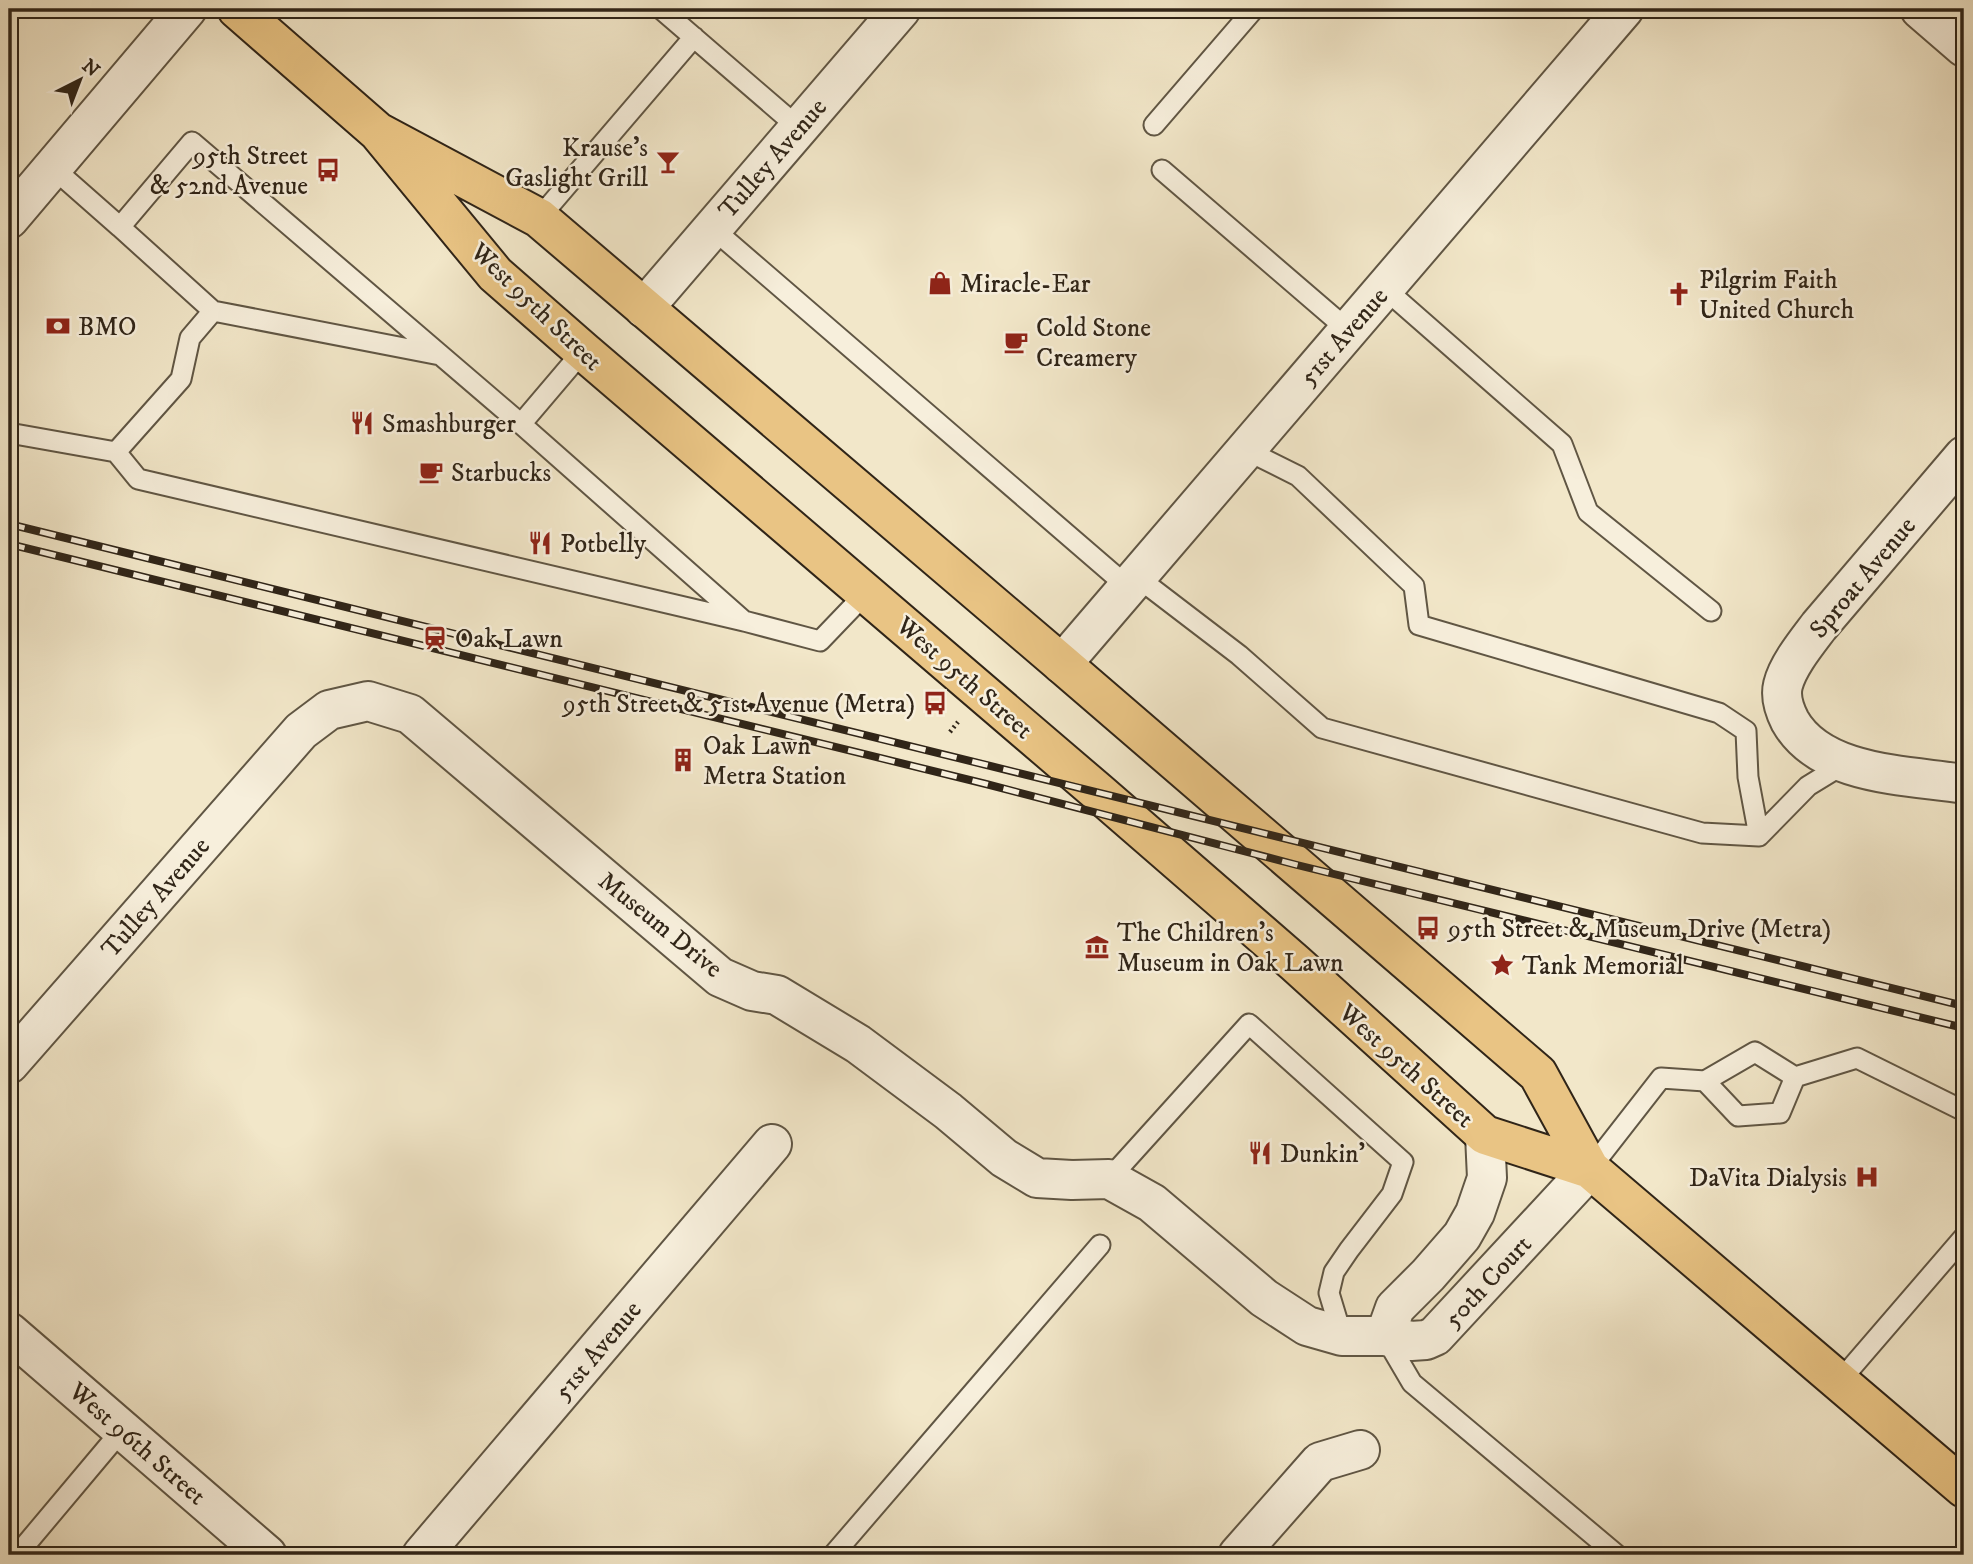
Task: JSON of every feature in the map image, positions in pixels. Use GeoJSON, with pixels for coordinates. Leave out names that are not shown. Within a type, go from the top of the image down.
{"type":"FeatureCollection","features":[{"type":"Feature","properties":{"kind":"main road","name":"West 95th Street"},"geometry":{"type":"LineString","coordinates":[[237,9],[378,132],[495,274],[1295,963],[1485,1135],[1590,1169]]}},
{"type":"Feature","properties":{"kind":"main road","name":"West 95th Street"},"geometry":{"type":"LineString","coordinates":[[378,132],[539,218],[1062,664],[1538,1074],[1590,1169],[1964,1488]]}},
{"type":"Feature","properties":{"kind":"street"},"geometry":{"type":"LineString","coordinates":[[15,199],[53,168],[187,9]]}},
{"type":"Feature","properties":{"kind":"street","name":"Tulley Avenue"},"geometry":{"type":"LineString","coordinates":[[644,308],[901,9]]}},
{"type":"Feature","properties":{"kind":"street","name":"51st Avenue"},"geometry":{"type":"LineString","coordinates":[[1062,664],[1624,9]]}},
{"type":"Feature","properties":{"kind":"street"},"geometry":{"type":"LineString","coordinates":[[1920,9],[1962,41]]}},
{"type":"Feature","properties":{"kind":"street","name":"Sproat Avenue"},"geometry":{"type":"LineString","coordinates":[[1844,764],[1817,752],[1798,735],[1784,709],[1783,686],[1799,653],[1819,626],[1964,456]]}},
{"type":"Feature","properties":{"kind":"street","name":"Museum Drive"},"geometry":{"type":"LineString","coordinates":[[301,731],[329,710],[368,701],[410,714],[720,977],[751,990],[777,995],[858,1044],[948,1111],[1004,1158],[1037,1178],[1109,1179]]}},
{"type":"Feature","properties":{"kind":"street","name":"Tulley Avenue"},"geometry":{"type":"LineString","coordinates":[[9,1064],[301,731]]}},
{"type":"Feature","properties":{"kind":"street"},"geometry":{"type":"LineString","coordinates":[[1844,764],[1964,784]]}},
{"type":"Feature","properties":{"kind":"street","name":"50th Court"},"geometry":{"type":"LineString","coordinates":[[1485,1135],[1487,1178],[1475,1213],[1462,1236],[1395,1308],[1385,1336],[1411,1341],[1426,1340],[1443,1330],[1590,1169]]}},
{"type":"Feature","properties":{"kind":"street","name":"51st Avenue"},"geometry":{"type":"LineString","coordinates":[[422,1555],[772,1144]]}},
{"type":"Feature","properties":{"kind":"street"},"geometry":{"type":"LineString","coordinates":[[1109,1179],[1152,1203],[1264,1298],[1307,1326],[1342,1336],[1385,1336]]}},
{"type":"Feature","properties":{"kind":"street","name":"West 96th Street"},"geometry":{"type":"LineString","coordinates":[[9,1332],[267,1555]]}},
{"type":"Feature","properties":{"kind":"street"},"geometry":{"type":"LineString","coordinates":[[1238,1555],[1320,1462],[1360,1450]]}},
{"type":"Feature","properties":{"kind":"lane"},"geometry":{"type":"LineString","coordinates":[[661,9],[799,128]]}},
{"type":"Feature","properties":{"kind":"lane"},"geometry":{"type":"LineString","coordinates":[[1154,125],[1254,9]]}},
{"type":"Feature","properties":{"kind":"lane"},"geometry":{"type":"LineString","coordinates":[[539,218],[694,37]]}},
{"type":"Feature","properties":{"kind":"lane"},"geometry":{"type":"LineString","coordinates":[[120,227],[192,142],[521,424],[744,621]]}},
{"type":"Feature","properties":{"kind":"lane"},"geometry":{"type":"LineString","coordinates":[[53,168],[213,310],[441,356]]}},
{"type":"Feature","properties":{"kind":"lane"},"geometry":{"type":"LineString","coordinates":[[1162,170],[1348,330]]}},
{"type":"Feature","properties":{"kind":"lane"},"geometry":{"type":"LineString","coordinates":[[712,228],[1133,582],[1239,655],[1322,728],[1702,833],[1759,836],[1808,786],[1844,764]]}},
{"type":"Feature","properties":{"kind":"lane"},"geometry":{"type":"LineString","coordinates":[[1384,288],[1562,443],[1588,512],[1711,611]]}},
{"type":"Feature","properties":{"kind":"lane"},"geometry":{"type":"LineString","coordinates":[[116,452],[181,379],[190,338],[213,310]]}},
{"type":"Feature","properties":{"kind":"lane"},"geometry":{"type":"LineString","coordinates":[[521,424],[583,352]]}},
{"type":"Feature","properties":{"kind":"lane"},"geometry":{"type":"LineString","coordinates":[[9,433],[116,452],[138,479],[820,641],[866,593]]}},
{"type":"Feature","properties":{"kind":"lane"},"geometry":{"type":"LineString","coordinates":[[1246,450],[1298,476],[1414,586],[1419,625],[1719,713],[1746,731],[1748,777],[1759,836]]}},
{"type":"Feature","properties":{"kind":"lane"},"geometry":{"type":"LineString","coordinates":[[1109,1179],[1249,1024],[1403,1162],[1392,1194],[1334,1272],[1329,1293],[1342,1336]]}},
{"type":"Feature","properties":{"kind":"lane"},"geometry":{"type":"LineString","coordinates":[[1590,1169],[1661,1078],[1705,1082],[1755,1052],[1795,1077],[1857,1058],[1964,1111]]}},
{"type":"Feature","properties":{"kind":"lane"},"geometry":{"type":"LineString","coordinates":[[1705,1082],[1738,1116],[1780,1113],[1795,1077]]}},
{"type":"Feature","properties":{"kind":"lane"},"geometry":{"type":"LineString","coordinates":[[1839,1382],[1964,1237]]}},
{"type":"Feature","properties":{"kind":"lane"},"geometry":{"type":"LineString","coordinates":[[833,1555],[1100,1245]]}},
{"type":"Feature","properties":{"kind":"lane"},"geometry":{"type":"LineString","coordinates":[[1385,1336],[1412,1383],[1617,1555]]}},
{"type":"Feature","properties":{"kind":"lane"},"geometry":{"type":"LineString","coordinates":[[17,1555],[122,1430]]}},
{"type":"Feature","properties":{"kind":"path"},"geometry":{"type":"LineString","coordinates":[[950,732],[958,722]]}},
{"type":"Feature","properties":{"kind":"railway"},"geometry":{"type":"LineString","coordinates":[[9,524],[1964,1006]]}},
{"type":"Feature","properties":{"kind":"railway"},"geometry":{"type":"LineString","coordinates":[[9,544],[1964,1028]]}},
{"type":"Feature","properties":{"kind":"place","name":"Krause's Gaslight Grill"},"geometry":{"type":"Point","coordinates":[668,162]}},
{"type":"Feature","properties":{"kind":"place","name":"95th Street & 52nd Avenue"},"geometry":{"type":"Point","coordinates":[328,170]}},
{"type":"Feature","properties":{"kind":"place","name":"Miracle-Ear"},"geometry":{"type":"Point","coordinates":[940,283]}},
{"type":"Feature","properties":{"kind":"place","name":"Pilgrim Faith United Church"},"geometry":{"type":"Point","coordinates":[1679,294]}},
{"type":"Feature","properties":{"kind":"place","name":"BMO"},"geometry":{"type":"Point","coordinates":[58,326]}},
{"type":"Feature","properties":{"kind":"place","name":"Cold Stone Creamery"},"geometry":{"type":"Point","coordinates":[1016,342]}},
{"type":"Feature","properties":{"kind":"place","name":"Smashburger"},"geometry":{"type":"Point","coordinates":[362,423]}},
{"type":"Feature","properties":{"kind":"place","name":"Starbucks"},"geometry":{"type":"Point","coordinates":[431,472]}},
{"type":"Feature","properties":{"kind":"place","name":"Potbelly"},"geometry":{"type":"Point","coordinates":[540,543]}},
{"type":"Feature","properties":{"kind":"place","name":"Oak Lawn"},"geometry":{"type":"Point","coordinates":[435,638]}},
{"type":"Feature","properties":{"kind":"place","name":"95th Street & 51st Avenue (Metra)"},"geometry":{"type":"Point","coordinates":[935,703]}},
{"type":"Feature","properties":{"kind":"place","name":"Oak Lawn Metra Station"},"geometry":{"type":"Point","coordinates":[683,760]}},
{"type":"Feature","properties":{"kind":"place","name":"95th Street & Museum Drive (Metra)"},"geometry":{"type":"Point","coordinates":[1428,928]}},
{"type":"Feature","properties":{"kind":"place","name":"The Children's Museum in Oak Lawn"},"geometry":{"type":"Point","coordinates":[1097,947]}},
{"type":"Feature","properties":{"kind":"place","name":"Tank Memorial"},"geometry":{"type":"Point","coordinates":[1502,965]}},
{"type":"Feature","properties":{"kind":"place","name":"Dunkin'"},"geometry":{"type":"Point","coordinates":[1260,1153]}},
{"type":"Feature","properties":{"kind":"place","name":"DaVita Dialysis"},"geometry":{"type":"Point","coordinates":[1867,1177]}}]}
